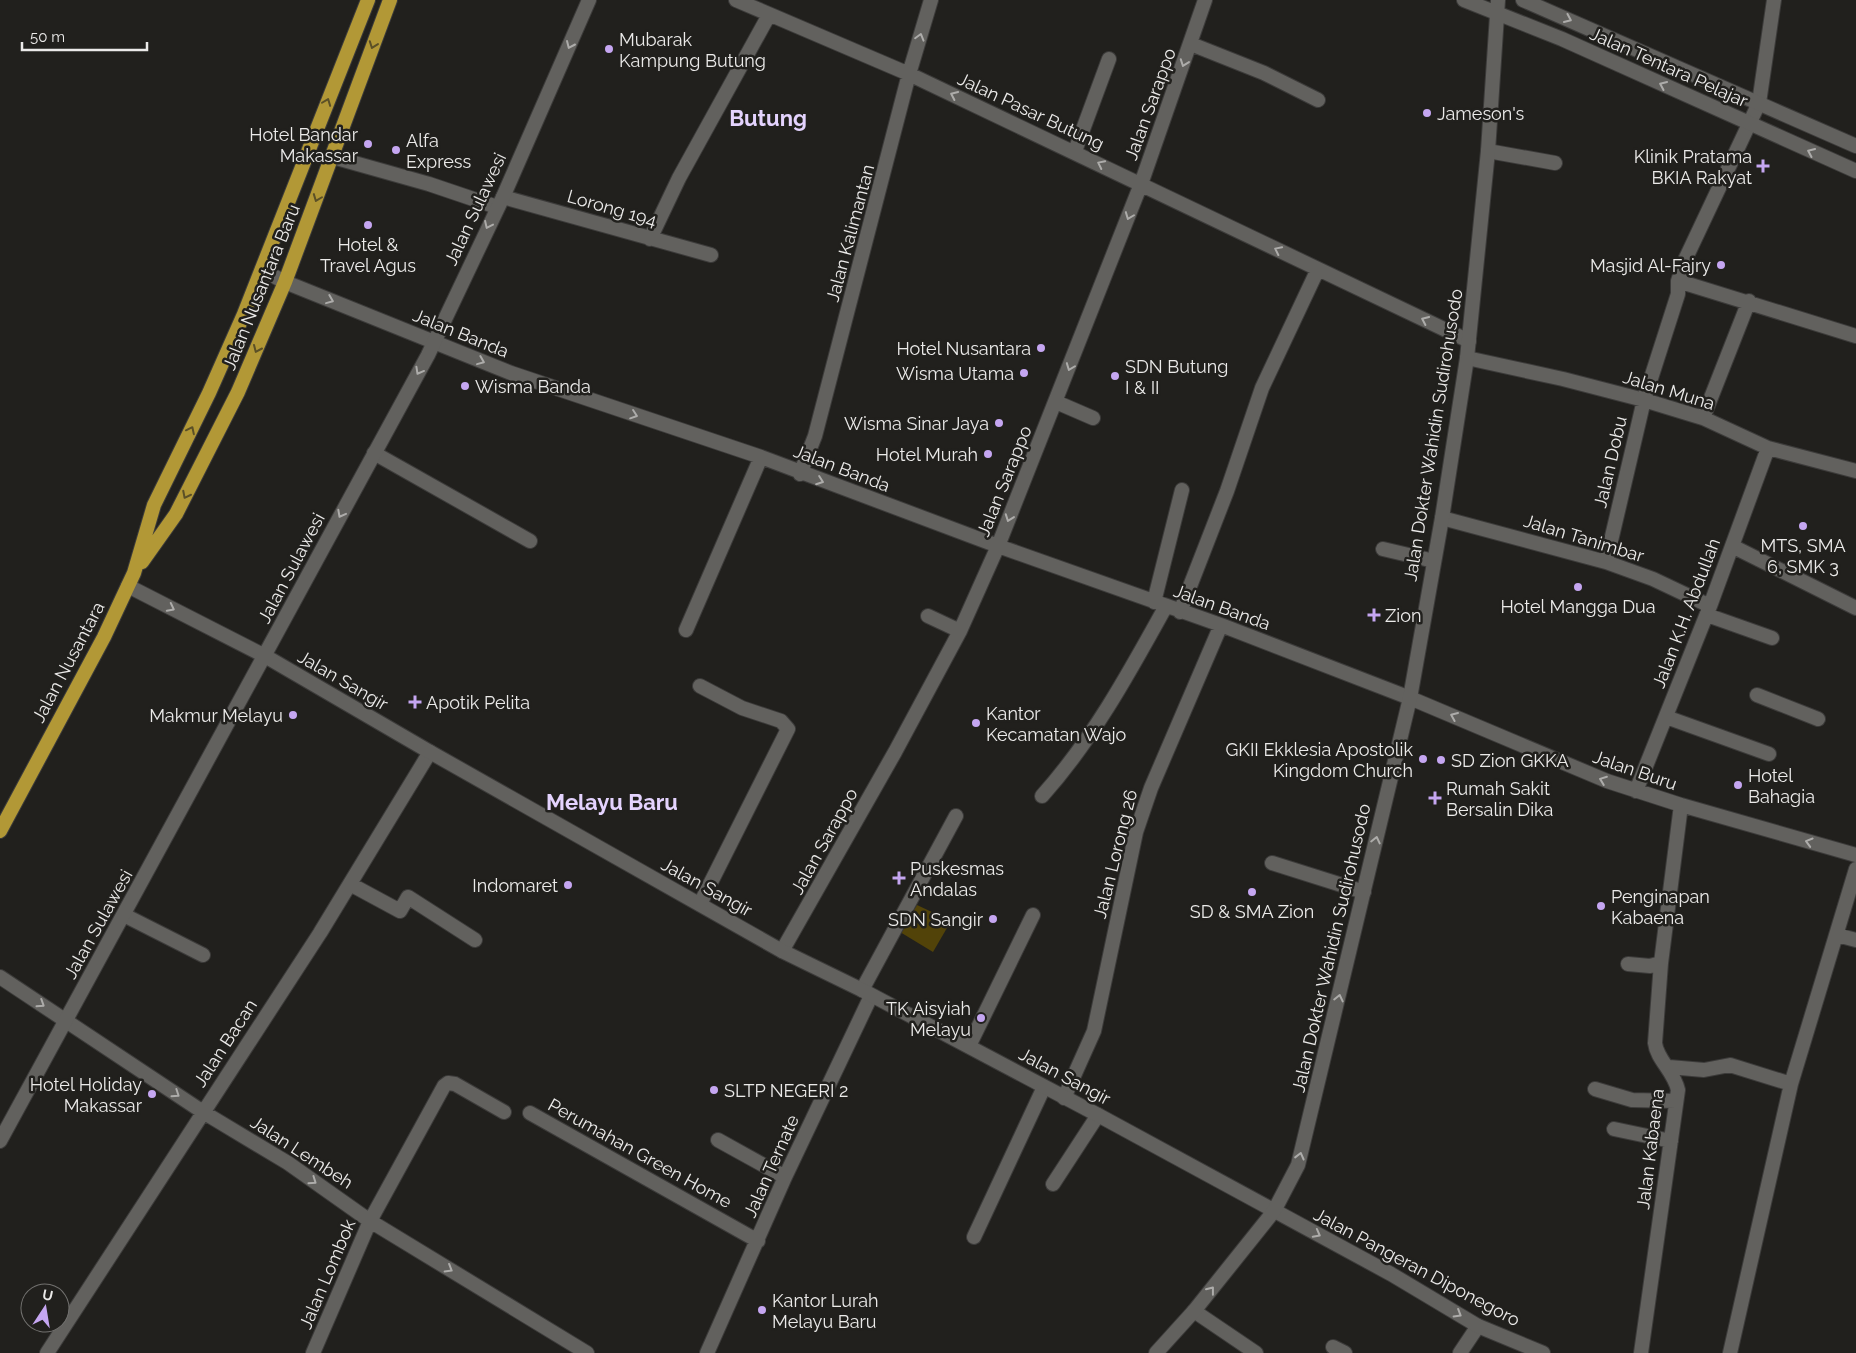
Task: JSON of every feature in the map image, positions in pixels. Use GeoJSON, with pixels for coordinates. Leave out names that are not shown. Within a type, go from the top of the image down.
{"type":"FeatureCollection","features":[{"type":"Feature","properties":{"kind":"highway","name":"Jalan Nusantara Baru"},"geometry":{"type":"LineString","coordinates":[[154,505],[209,392],[262,270],[368,0]]}},
{"type":"Feature","properties":{"kind":"highway","name":"Jalan Nusantara Baru"},"geometry":{"type":"LineString","coordinates":[[134,573],[176,514],[238,392],[285,282],[390,0]]}},
{"type":"Feature","properties":{"kind":"highway","name":"Jalan Nusantara"},"geometry":{"type":"LineString","coordinates":[[0,831],[104,637],[134,573],[154,505]]}},
{"type":"Feature","properties":{"kind":"street","name":"Jalan Sulawesi"},"geometry":{"type":"LineString","coordinates":[[0,1141],[265,656],[433,342],[500,202],[589,0]]}},
{"type":"Feature","properties":{"kind":"street","name":"Jalan Pasar Butung"},"geometry":{"type":"LineString","coordinates":[[736,0],[909,74],[1469,341]]}},
{"type":"Feature","properties":{"kind":"street","name":"Jalan Kalimantan"},"geometry":{"type":"LineString","coordinates":[[800,474],[815,436],[909,74],[931,0]]}},
{"type":"Feature","properties":{"kind":"street","name":"Jalan Sarappo"},"geometry":{"type":"LineString","coordinates":[[782,951],[895,752],[960,631],[998,546],[1141,184],[1191,44],[1204,0]]}},
{"type":"Feature","properties":{"kind":"street","name":"Jalan Tentara Pelajar"},"geometry":{"type":"LineString","coordinates":[[1464,0],[1498,6],[1750,125],[1856,171]]}},
{"type":"Feature","properties":{"kind":"street","name":"Jalan Tentara Pelajar"},"geometry":{"type":"LineString","coordinates":[[1523,0],[1856,146]]}},
{"type":"Feature","properties":{"kind":"street","name":"Jalan Dobu"},"geometry":{"type":"LineString","coordinates":[[1606,562],[1644,400],[1678,294],[1678,281],[1685,260],[1710,203],[1760,103],[1774,0]]}},
{"type":"Feature","properties":{"kind":"street","name":"Jalan Dokter Wahidin Sudirohusodo"},"geometry":{"type":"LineString","coordinates":[[1156,1353],[1194,1312],[1274,1212],[1298,1165],[1410,698],[1442,518],[1468,358],[1488,151],[1498,6]]}},
{"type":"Feature","properties":{"kind":"street"},"geometry":{"type":"LineString","coordinates":[[650,239],[679,178],[769,15]]}},
{"type":"Feature","properties":{"kind":"street"},"geometry":{"type":"LineString","coordinates":[[1191,44],[1264,73],[1318,100]]}},
{"type":"Feature","properties":{"kind":"street"},"geometry":{"type":"LineString","coordinates":[[1074,152],[1109,59]]}},
{"type":"Feature","properties":{"kind":"street"},"geometry":{"type":"LineString","coordinates":[[1488,151],[1554,162]]}},
{"type":"Feature","properties":{"kind":"street","name":"Lorong 194"},"geometry":{"type":"LineString","coordinates":[[332,157],[429,184],[711,255]]}},
{"type":"Feature","properties":{"kind":"street"},"geometry":{"type":"LineString","coordinates":[[1180,612],[1227,491],[1262,388],[1318,269]]}},
{"type":"Feature","properties":{"kind":"street","name":"Jalan Banda"},"geometry":{"type":"LineString","coordinates":[[262,270],[285,282],[510,373],[761,457],[800,474],[1180,612],[1221,625],[1410,698]]}},
{"type":"Feature","properties":{"kind":"street"},"geometry":{"type":"LineString","coordinates":[[1678,281],[1749,301],[1856,336]]}},
{"type":"Feature","properties":{"kind":"street"},"geometry":{"type":"LineString","coordinates":[[1703,418],[1749,301]]}},
{"type":"Feature","properties":{"kind":"street","name":"Jalan Muna"},"geometry":{"type":"LineString","coordinates":[[1468,358],[1563,379],[1644,400],[1703,418],[1768,448],[1856,470]]}},
{"type":"Feature","properties":{"kind":"street"},"geometry":{"type":"LineString","coordinates":[[1056,402],[1093,418]]}},
{"type":"Feature","properties":{"kind":"street","name":"Jalan K.H. Abdullah"},"geometry":{"type":"LineString","coordinates":[[1636,791],[1709,611],[1768,448]]}},
{"type":"Feature","properties":{"kind":"street"},"geometry":{"type":"LineString","coordinates":[[374,453],[530,541]]}},
{"type":"Feature","properties":{"kind":"street"},"geometry":{"type":"LineString","coordinates":[[686,630],[761,457]]}},
{"type":"Feature","properties":{"kind":"street"},"geometry":{"type":"LineString","coordinates":[[1042,796],[1078,753],[1095,728],[1160,604],[1182,490]]}},
{"type":"Feature","properties":{"kind":"street","name":"Jalan Tanimbar"},"geometry":{"type":"LineString","coordinates":[[1442,518],[1606,562],[1653,579],[1709,611],[1772,638]]}},
{"type":"Feature","properties":{"kind":"street"},"geometry":{"type":"LineString","coordinates":[[1732,546],[1856,608]]}},
{"type":"Feature","properties":{"kind":"street"},"geometry":{"type":"LineString","coordinates":[[1383,549],[1434,561]]}},
{"type":"Feature","properties":{"kind":"street","name":"Jalan Sangir"},"geometry":{"type":"LineString","coordinates":[[128,586],[265,656],[430,752],[782,951],[969,1046],[1274,1212]]}},
{"type":"Feature","properties":{"kind":"street"},"geometry":{"type":"LineString","coordinates":[[928,616],[960,631]]}},
{"type":"Feature","properties":{"kind":"street","name":"Jalan Lorong 26"},"geometry":{"type":"LineString","coordinates":[[1064,1098],[1094,1031],[1136,832],[1151,788],[1221,625]]}},
{"type":"Feature","properties":{"kind":"street"},"geometry":{"type":"LineString","coordinates":[[700,686],[742,708],[781,721],[788,729],[700,904]]}},
{"type":"Feature","properties":{"kind":"street"},"geometry":{"type":"LineString","coordinates":[[1757,695],[1818,718]]}},
{"type":"Feature","properties":{"kind":"street","name":"Jalan Buru"},"geometry":{"type":"LineString","coordinates":[[1410,698],[1607,781],[1681,805],[1856,855]]}},
{"type":"Feature","properties":{"kind":"street"},"geometry":{"type":"LineString","coordinates":[[1666,717],[1769,754]]}},
{"type":"Feature","properties":{"kind":"street","name":"Jalan Bacan"},"geometry":{"type":"LineString","coordinates":[[48,1353],[350,884],[430,752]]}},
{"type":"Feature","properties":{"kind":"street","name":"Jalan Kabaena"},"geometry":{"type":"LineString","coordinates":[[1641,1353],[1676,1101],[1676,1082],[1669,1067],[1657,1052],[1655,1043],[1661,963],[1681,805]]}},
{"type":"Feature","properties":{"kind":"street","name":"Jalan Ternate"},"geometry":{"type":"LineString","coordinates":[[707,1353],[866,993],[956,816]]}},
{"type":"Feature","properties":{"kind":"street"},"geometry":{"type":"LineString","coordinates":[[1272,863],[1364,892]]}},
{"type":"Feature","properties":{"kind":"street"},"geometry":{"type":"LineString","coordinates":[[1730,1353],[1791,1084],[1856,869]]}},
{"type":"Feature","properties":{"kind":"street"},"geometry":{"type":"LineString","coordinates":[[350,884],[400,911],[408,897],[474,940]]}},
{"type":"Feature","properties":{"kind":"street"},"geometry":{"type":"LineString","coordinates":[[124,915],[202,954]]}},
{"type":"Feature","properties":{"kind":"street"},"geometry":{"type":"LineString","coordinates":[[969,1046],[1033,915]]}},
{"type":"Feature","properties":{"kind":"street"},"geometry":{"type":"LineString","coordinates":[[1837,935],[1856,940]]}},
{"type":"Feature","properties":{"kind":"street"},"geometry":{"type":"LineString","coordinates":[[1628,964],[1650,966],[1661,963]]}},
{"type":"Feature","properties":{"kind":"street","name":"Jalan Lembeh"},"geometry":{"type":"LineString","coordinates":[[0,977],[203,1112],[288,1162],[370,1221],[586,1353]]}},
{"type":"Feature","properties":{"kind":"street"},"geometry":{"type":"LineString","coordinates":[[1669,1067],[1704,1070],[1730,1065],[1791,1084]]}},
{"type":"Feature","properties":{"kind":"street","name":"Jalan Lombok"},"geometry":{"type":"LineString","coordinates":[[313,1353],[370,1221],[444,1086],[448,1083],[455,1084],[504,1112]]}},
{"type":"Feature","properties":{"kind":"street"},"geometry":{"type":"LineString","coordinates":[[974,1237],[1044,1087]]}},
{"type":"Feature","properties":{"kind":"street"},"geometry":{"type":"LineString","coordinates":[[1595,1090],[1632,1100],[1676,1101]]}},
{"type":"Feature","properties":{"kind":"street","name":"Perumahan Green Home"},"geometry":{"type":"LineString","coordinates":[[530,1112],[758,1241]]}},
{"type":"Feature","properties":{"kind":"street"},"geometry":{"type":"LineString","coordinates":[[1053,1184],[1098,1115]]}},
{"type":"Feature","properties":{"kind":"street"},"geometry":{"type":"LineString","coordinates":[[1614,1129],[1671,1141]]}},
{"type":"Feature","properties":{"kind":"street"},"geometry":{"type":"LineString","coordinates":[[718,1140],[785,1178]]}},
{"type":"Feature","properties":{"kind":"street","name":"Jalan Pangeran Diponegoro"},"geometry":{"type":"LineString","coordinates":[[1274,1212],[1391,1274],[1478,1326],[1543,1353]]}},
{"type":"Feature","properties":{"kind":"street"},"geometry":{"type":"LineString","coordinates":[[1194,1312],[1256,1353]]}},
{"type":"Feature","properties":{"kind":"street"},"geometry":{"type":"LineString","coordinates":[[1460,1353],[1478,1326]]}},
{"type":"Feature","properties":{"kind":"shaded area"},"geometry":{"type":"Polygon","coordinates":[[[917,905],[951,921],[933,952],[900,932],[917,905]]]}},
{"type":"Feature","properties":{"kind":"place","name":"Mubarak Kampung Butung"},"geometry":{"type":"Point","coordinates":[609,49]}},
{"type":"Feature","properties":{"kind":"place","name":"Jameson's"},"geometry":{"type":"Point","coordinates":[1427,113]}},
{"type":"Feature","properties":{"kind":"place","name":"Hotel Bandar Makassar"},"geometry":{"type":"Point","coordinates":[368,144]}},
{"type":"Feature","properties":{"kind":"place","name":"Alfa Express"},"geometry":{"type":"Point","coordinates":[396,150]}},
{"type":"Feature","properties":{"kind":"place","name":"Klinik Pratama BKIA Rakyat"},"geometry":{"type":"Point","coordinates":[1763,166]}},
{"type":"Feature","properties":{"kind":"place","name":"Hotel & Travel Agus"},"geometry":{"type":"Point","coordinates":[368,225]}},
{"type":"Feature","properties":{"kind":"place","name":"Masjid Al-Fajry"},"geometry":{"type":"Point","coordinates":[1721,265]}},
{"type":"Feature","properties":{"kind":"place","name":"Hotel Nusantara"},"geometry":{"type":"Point","coordinates":[1041,348]}},
{"type":"Feature","properties":{"kind":"place","name":"Wisma Utama"},"geometry":{"type":"Point","coordinates":[1024,373]}},
{"type":"Feature","properties":{"kind":"place","name":"SDN Butung I & II"},"geometry":{"type":"Point","coordinates":[1115,376]}},
{"type":"Feature","properties":{"kind":"place","name":"Wisma Banda"},"geometry":{"type":"Point","coordinates":[465,386]}},
{"type":"Feature","properties":{"kind":"place","name":"Wisma Sinar Jaya"},"geometry":{"type":"Point","coordinates":[999,423]}},
{"type":"Feature","properties":{"kind":"place","name":"Hotel Murah"},"geometry":{"type":"Point","coordinates":[988,454]}},
{"type":"Feature","properties":{"kind":"place","name":"MTS, SMA 6, SMK 3"},"geometry":{"type":"Point","coordinates":[1803,526]}},
{"type":"Feature","properties":{"kind":"place","name":"Hotel Mangga Dua"},"geometry":{"type":"Point","coordinates":[1578,587]}},
{"type":"Feature","properties":{"kind":"place","name":"Zion"},"geometry":{"type":"Point","coordinates":[1374,615]}},
{"type":"Feature","properties":{"kind":"place","name":"Apotik Pelita"},"geometry":{"type":"Point","coordinates":[415,702]}},
{"type":"Feature","properties":{"kind":"place","name":"Makmur Melayu"},"geometry":{"type":"Point","coordinates":[293,715]}},
{"type":"Feature","properties":{"kind":"place","name":"Kantor Kecamatan Wajo"},"geometry":{"type":"Point","coordinates":[976,723]}},
{"type":"Feature","properties":{"kind":"place","name":"GKII Ekklesia Apostolik Kingdom Church"},"geometry":{"type":"Point","coordinates":[1423,759]}},
{"type":"Feature","properties":{"kind":"place","name":"SD Zion GKKA"},"geometry":{"type":"Point","coordinates":[1441,760]}},
{"type":"Feature","properties":{"kind":"place","name":"Hotel Bahagia"},"geometry":{"type":"Point","coordinates":[1738,785]}},
{"type":"Feature","properties":{"kind":"place","name":"Rumah Sakit Bersalin Dika"},"geometry":{"type":"Point","coordinates":[1435,798]}},
{"type":"Feature","properties":{"kind":"place","name":"Puskesmas Andalas"},"geometry":{"type":"Point","coordinates":[899,878]}},
{"type":"Feature","properties":{"kind":"place","name":"Indomaret"},"geometry":{"type":"Point","coordinates":[568,885]}},
{"type":"Feature","properties":{"kind":"place","name":"SD & SMA Zion"},"geometry":{"type":"Point","coordinates":[1252,892]}},
{"type":"Feature","properties":{"kind":"place","name":"Penginapan Kabaena"},"geometry":{"type":"Point","coordinates":[1601,906]}},
{"type":"Feature","properties":{"kind":"place","name":"SDN Sangir"},"geometry":{"type":"Point","coordinates":[993,919]}},
{"type":"Feature","properties":{"kind":"place","name":"TK Aisyiah Melayu"},"geometry":{"type":"Point","coordinates":[981,1018]}},
{"type":"Feature","properties":{"kind":"place","name":"SLTP NEGERI 2"},"geometry":{"type":"Point","coordinates":[714,1090]}},
{"type":"Feature","properties":{"kind":"place","name":"Hotel Holiday Makassar"},"geometry":{"type":"Point","coordinates":[152,1094]}},
{"type":"Feature","properties":{"kind":"place","name":"Kantor Lurah Melayu Baru"},"geometry":{"type":"Point","coordinates":[762,1310]}},
{"type":"Feature","properties":{"kind":"district","name":"Butung"},"geometry":{"type":"Point","coordinates":[768,118]}},
{"type":"Feature","properties":{"kind":"district","name":"Melayu Baru"},"geometry":{"type":"Point","coordinates":[612,802]}}]}
